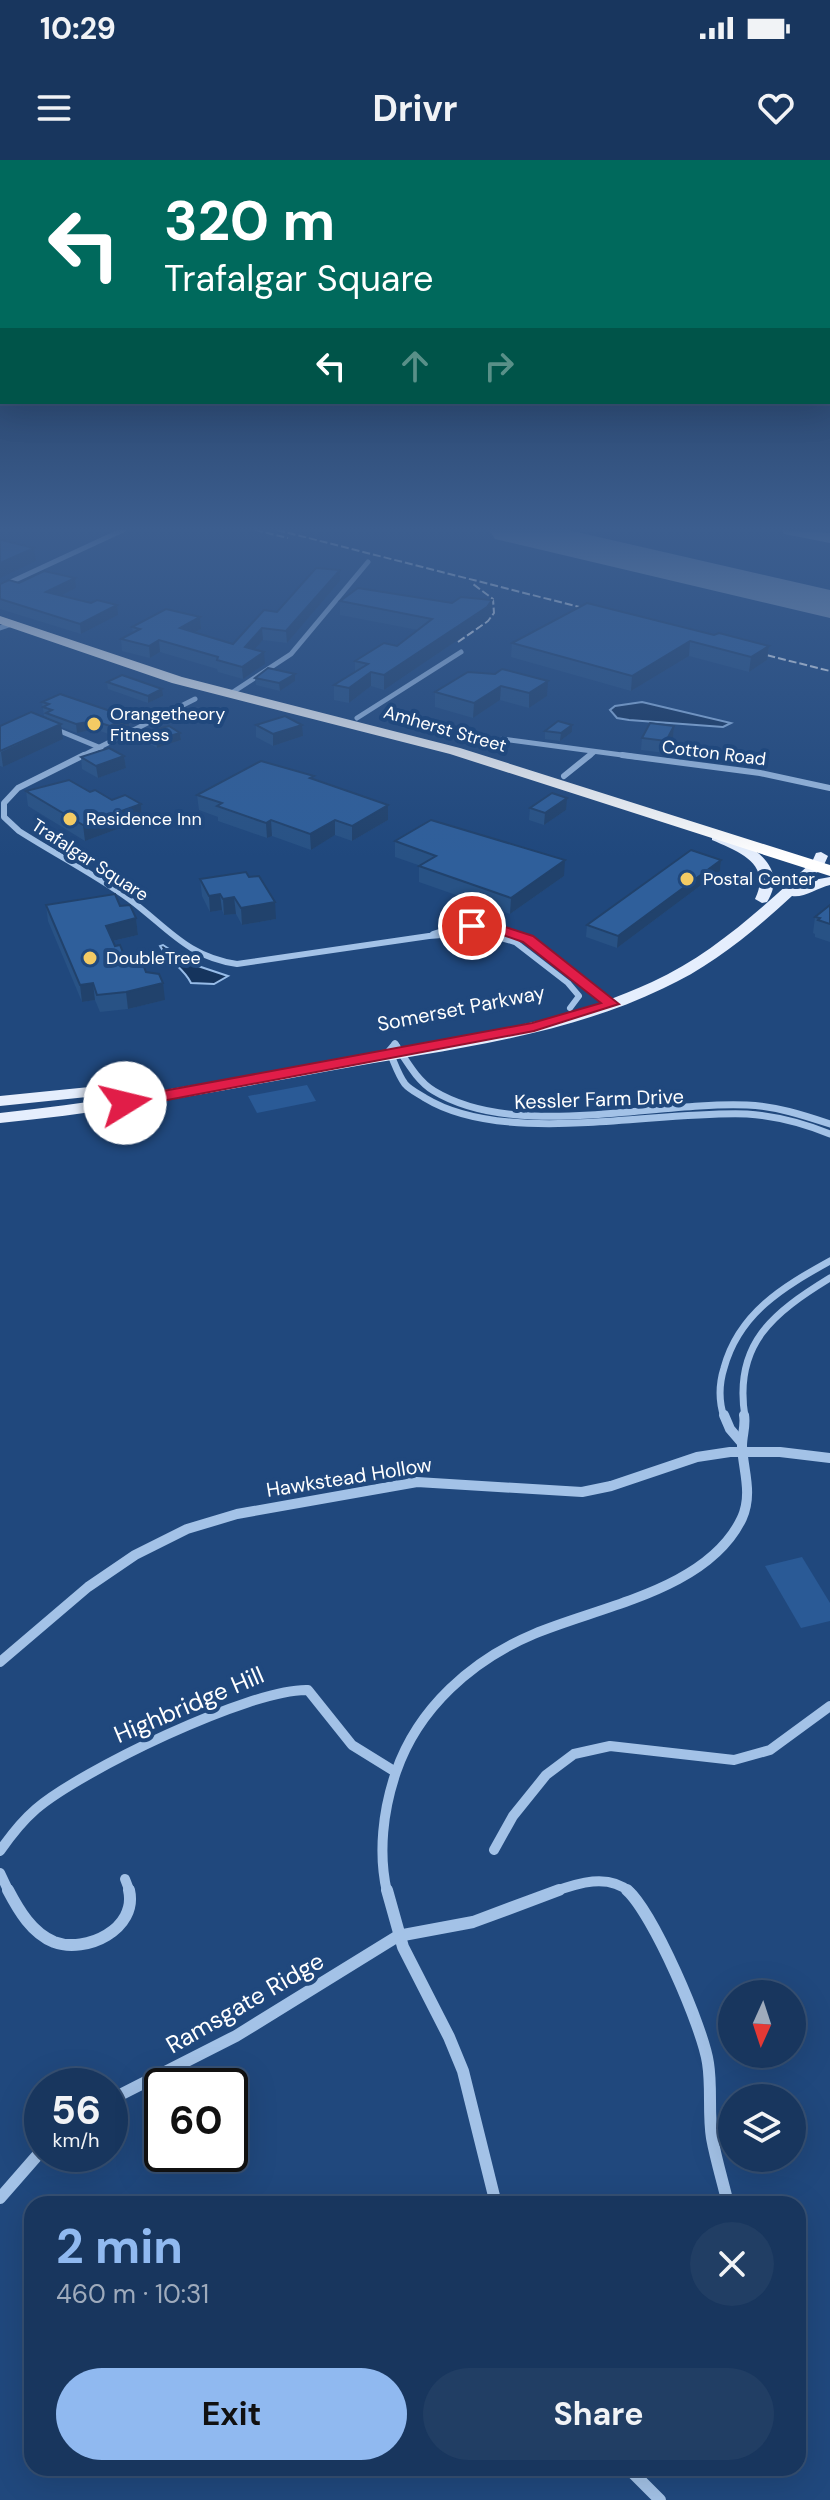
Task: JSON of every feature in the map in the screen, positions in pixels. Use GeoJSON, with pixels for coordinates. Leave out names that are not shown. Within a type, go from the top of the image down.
{"type":"FeatureCollection","features":[{"type":"Feature","properties":{"kind":"highway","name":"Amherst Street"},"geometry":{"type":"LineString","coordinates":[[54,639],[167,677],[357,718],[564,776],[820,863]]}},
{"type":"Feature","properties":{"kind":"highway","name":"Amherst Street"},"geometry":{"type":"LineString","coordinates":[[61,639],[233,692],[442,747],[710,834],[820,863]]}},
{"type":"Feature","properties":{"kind":"highway"},"geometry":{"type":"LineString","coordinates":[[167,677],[195,699],[213,700],[233,692]]}},
{"type":"Feature","properties":{"kind":"main road"},"geometry":{"type":"LineString","coordinates":[[710,834],[745,850],[763,866],[769,881],[762,899]]}},
{"type":"Feature","properties":{"kind":"main road","name":"Somerset Parkway"},"geometry":{"type":"LineString","coordinates":[[0,1118],[102,1106],[395,1050],[607,1001],[694,953],[762,899],[820,863]]}},
{"type":"Feature","properties":{"kind":"main road","name":"Somerset Parkway"},"geometry":{"type":"LineString","coordinates":[[0,1101],[211,1078],[548,1024],[691,968],[734,939],[820,863]]}},
{"type":"Feature","properties":{"kind":"main road"},"geometry":{"type":"LineString","coordinates":[[778,903],[810,885],[830,881]]}},
{"type":"Feature","properties":{"kind":"main road"},"geometry":{"type":"LineString","coordinates":[[0,1125],[102,1106]]}},
{"type":"Feature","properties":{"kind":"street"},"geometry":{"type":"LineString","coordinates":[[233,692],[291,654],[303,639]]}},
{"type":"Feature","properties":{"kind":"street"},"geometry":{"type":"LineString","coordinates":[[357,718],[461,652]]}},
{"type":"Feature","properties":{"kind":"street","name":"Trafalgar Square"},"geometry":{"type":"LineString","coordinates":[[195,699],[13,791],[4,803],[4,817],[19,831],[128,899],[197,954],[215,961],[237,964],[429,936],[480,932],[510,939],[575,989],[579,1000],[570,1008]]}},
{"type":"Feature","properties":{"kind":"street"},"geometry":{"type":"LineString","coordinates":[[51,728],[101,748]]}},
{"type":"Feature","properties":{"kind":"street","name":"Cotton Road"},"geometry":{"type":"LineString","coordinates":[[502,739],[760,773],[830,788]]}},
{"type":"Feature","properties":{"kind":"street"},"geometry":{"type":"LineString","coordinates":[[564,776],[594,752]]}},
{"type":"Feature","properties":{"kind":"street","name":"Trafalgar Square"},"geometry":{"type":"LineString","coordinates":[[429,936],[440,930],[472,926],[515,933],[533,943],[607,1001]]}},
{"type":"Feature","properties":{"kind":"street","name":"Kessler Farm Drive"},"geometry":{"type":"LineString","coordinates":[[395,1050],[435,1092],[461,1105],[490,1112],[529,1115],[749,1105],[789,1111],[830,1124]]}},
{"type":"Feature","properties":{"kind":"street","name":"Kessler Farm Drive"},"geometry":{"type":"LineString","coordinates":[[395,1050],[399,1074],[410,1088],[436,1105],[480,1119],[534,1124],[740,1114],[779,1117],[830,1134]]}},
{"type":"Feature","properties":{"kind":"street"},"geometry":{"type":"LineString","coordinates":[[830,1261],[778,1291],[756,1310],[733,1346],[721,1378],[720,1399],[726,1428],[743,1446],[830,1458]]}},
{"type":"Feature","properties":{"kind":"street"},"geometry":{"type":"LineString","coordinates":[[494,2196],[455,2049],[398,1936],[382,1867],[383,1812],[394,1771],[433,1705],[478,1664],[531,1636],[633,1598],[674,1579],[723,1544],[734,1532],[747,1505],[749,1480],[743,1446],[745,1419],[740,1388],[745,1364],[757,1335],[779,1311],[830,1278]]}},
{"type":"Feature","properties":{"kind":"street","name":"Hawkstead Hollow"},"geometry":{"type":"LineString","coordinates":[[0,1662],[85,1588],[141,1551],[202,1524],[267,1507],[414,1482],[464,1482],[546,1492],[588,1491],[743,1446]]}},
{"type":"Feature","properties":{"kind":"street","name":"Highbridge Hill"},"geometry":{"type":"LineString","coordinates":[[0,1851],[7,1836],[22,1821],[120,1756],[276,1691],[308,1690],[339,1733],[352,1745],[394,1771]]}},
{"type":"Feature","properties":{"kind":"street"},"geometry":{"type":"LineString","coordinates":[[494,1850],[513,1816],[546,1775],[574,1754],[610,1746],[734,1760],[770,1750],[830,1706]]}},
{"type":"Feature","properties":{"kind":"street"},"geometry":{"type":"LineString","coordinates":[[0,1873],[14,1902],[37,1930],[52,1941],[71,1946],[92,1943],[127,1918],[132,1900],[125,1879]]}},
{"type":"Feature","properties":{"kind":"street"},"geometry":{"type":"LineString","coordinates":[[398,1936],[481,1919],[580,1884],[600,1880],[621,1885],[637,1899],[647,1916],[708,2061],[712,2137],[726,2196]]}},
{"type":"Feature","properties":{"kind":"street","name":"Ramsgate Ridge"},"geometry":{"type":"LineString","coordinates":[[128,2091],[236,2036],[398,1936]]}},
{"type":"Feature","properties":{"kind":"street"},"geometry":{"type":"LineString","coordinates":[[0,2198],[24,2171]]}},
{"type":"Feature","properties":{"kind":"street"},"geometry":{"type":"LineString","coordinates":[[636,2476],[660,2500]]}},
{"type":"Feature","properties":{"kind":"shaded area"},"geometry":{"type":"Polygon","coordinates":[[[642,702],[731,723],[723,727],[629,720],[617,718],[610,710],[615,706],[642,702]]]}},
{"type":"Feature","properties":{"kind":"shaded area"},"geometry":{"type":"Polygon","coordinates":[[[160,946],[192,964],[228,976],[214,984],[191,983],[163,951],[160,946]]]}},
{"type":"Feature","properties":{"kind":"shaded area"},"geometry":{"type":"Polygon","coordinates":[[[307,1085],[316,1101],[257,1113],[248,1096],[307,1085]]]}},
{"type":"Feature","properties":{"kind":"shaded area"},"geometry":{"type":"Polygon","coordinates":[[[802,1557],[830,1603],[830,1621],[801,1628],[765,1566],[802,1557]]]}},
{"type":"Feature","properties":{"kind":"building"},"geometry":{"type":"Polygon","coordinates":[[[122,639],[217,639],[233,644],[237,639],[252,639],[245,647],[264,652],[242,667],[159,640],[149,646],[122,639]]]}},
{"type":"Feature","properties":{"kind":"building"},"geometry":{"type":"Polygon","coordinates":[[[406,639],[438,639],[384,675],[371,672],[349,688],[334,685],[368,664],[355,661],[384,643],[397,646],[406,639]]]}},
{"type":"Feature","properties":{"kind":"building"},"geometry":{"type":"Polygon","coordinates":[[[519,639],[743,639],[769,646],[751,657],[690,641],[632,676],[512,643],[519,639]]]}},
{"type":"Feature","properties":{"kind":"building"},"geometry":{"type":"Polygon","coordinates":[[[268,668],[295,674],[279,683],[255,678],[268,668]]]}},
{"type":"Feature","properties":{"kind":"building"},"geometry":{"type":"Polygon","coordinates":[[[502,669],[548,681],[529,693],[501,686],[474,703],[435,692],[468,672],[495,674],[502,669]]]}},
{"type":"Feature","properties":{"kind":"building"},"geometry":{"type":"Polygon","coordinates":[[[122,675],[162,689],[148,696],[107,682],[122,675]]]}},
{"type":"Feature","properties":{"kind":"building"},"geometry":{"type":"Polygon","coordinates":[[[60,694],[128,717],[110,726],[94,721],[76,724],[46,713],[52,710],[43,707],[49,704],[42,702],[60,694]]]}},
{"type":"Feature","properties":{"kind":"building"},"geometry":{"type":"Polygon","coordinates":[[[31,712],[61,724],[0,751],[0,726],[31,712]]]}},
{"type":"Feature","properties":{"kind":"building"},"geometry":{"type":"Polygon","coordinates":[[[285,716],[302,725],[273,734],[256,725],[285,716]]]}},
{"type":"Feature","properties":{"kind":"building"},"geometry":{"type":"Polygon","coordinates":[[[558,721],[572,725],[561,733],[545,731],[558,721]]]}},
{"type":"Feature","properties":{"kind":"building"},"geometry":{"type":"Polygon","coordinates":[[[650,723],[674,726],[666,741],[642,738],[650,723]]]}},
{"type":"Feature","properties":{"kind":"building"},"geometry":{"type":"Polygon","coordinates":[[[169,726],[180,733],[156,740],[143,733],[169,726]]]}},
{"type":"Feature","properties":{"kind":"building"},"geometry":{"type":"Polygon","coordinates":[[[109,748],[124,756],[96,766],[81,757],[109,748]]]}},
{"type":"Feature","properties":{"kind":"building"},"geometry":{"type":"Polygon","coordinates":[[[261,761],[314,776],[310,778],[388,805],[352,826],[335,820],[310,834],[271,820],[266,823],[217,806],[222,803],[197,795],[261,761]]]}},
{"type":"Feature","properties":{"kind":"building"},"geometry":{"type":"Polygon","coordinates":[[[69,780],[112,800],[125,795],[141,804],[83,825],[26,791],[69,780]]]}},
{"type":"Feature","properties":{"kind":"building"},"geometry":{"type":"Polygon","coordinates":[[[552,793],[567,798],[545,813],[530,808],[552,793]]]}},
{"type":"Feature","properties":{"kind":"building"},"geometry":{"type":"Polygon","coordinates":[[[431,820],[565,860],[511,898],[419,866],[436,856],[395,841],[431,820]]]}},
{"type":"Feature","properties":{"kind":"building"},"geometry":{"type":"Polygon","coordinates":[[[691,850],[721,860],[618,936],[587,925],[691,850]]]}},
{"type":"Feature","properties":{"kind":"building"},"geometry":{"type":"Polygon","coordinates":[[[246,872],[249,877],[259,876],[275,902],[241,908],[234,897],[223,899],[220,894],[209,896],[200,879],[246,872]]]}},
{"type":"Feature","properties":{"kind":"building","name":"DoubleTree"},"geometry":{"type":"Polygon","coordinates":[[[115,894],[120,906],[130,905],[136,918],[106,926],[115,946],[120,945],[126,960],[140,957],[146,972],[159,974],[163,983],[97,995],[93,983],[80,985],[46,905],[115,894]]]}},
{"type":"Feature","properties":{"kind":"building"},"geometry":{"type":"Polygon","coordinates":[[[830,905],[830,924],[815,917],[830,905]]]}},
{"type":"Feature","properties":{"kind":"railway"},"geometry":{"type":"LineString","coordinates":[[458,642],[462,639]]}},
{"type":"Feature","properties":{"kind":"railway"},"geometry":{"type":"LineString","coordinates":[[746,650],[830,671]]}},
{"type":"Feature","properties":{"kind":"place","name":"Orangetheory Fitness"},"geometry":{"type":"Point","coordinates":[94,724]}},
{"type":"Feature","properties":{"kind":"place","name":"Residence Inn"},"geometry":{"type":"Point","coordinates":[70,819]}},
{"type":"Feature","properties":{"kind":"place","name":"Postal Center"},"geometry":{"type":"Point","coordinates":[687,879]}},
{"type":"Feature","properties":{"kind":"place","name":"DoubleTree"},"geometry":{"type":"Point","coordinates":[90,958]}},
{"type":"Feature","properties":{"kind":"route"},"geometry":{"type":"LineString","coordinates":[[125,1103],[534,1027],[612,1004],[528,939],[499,929],[472,926]]}}]}
